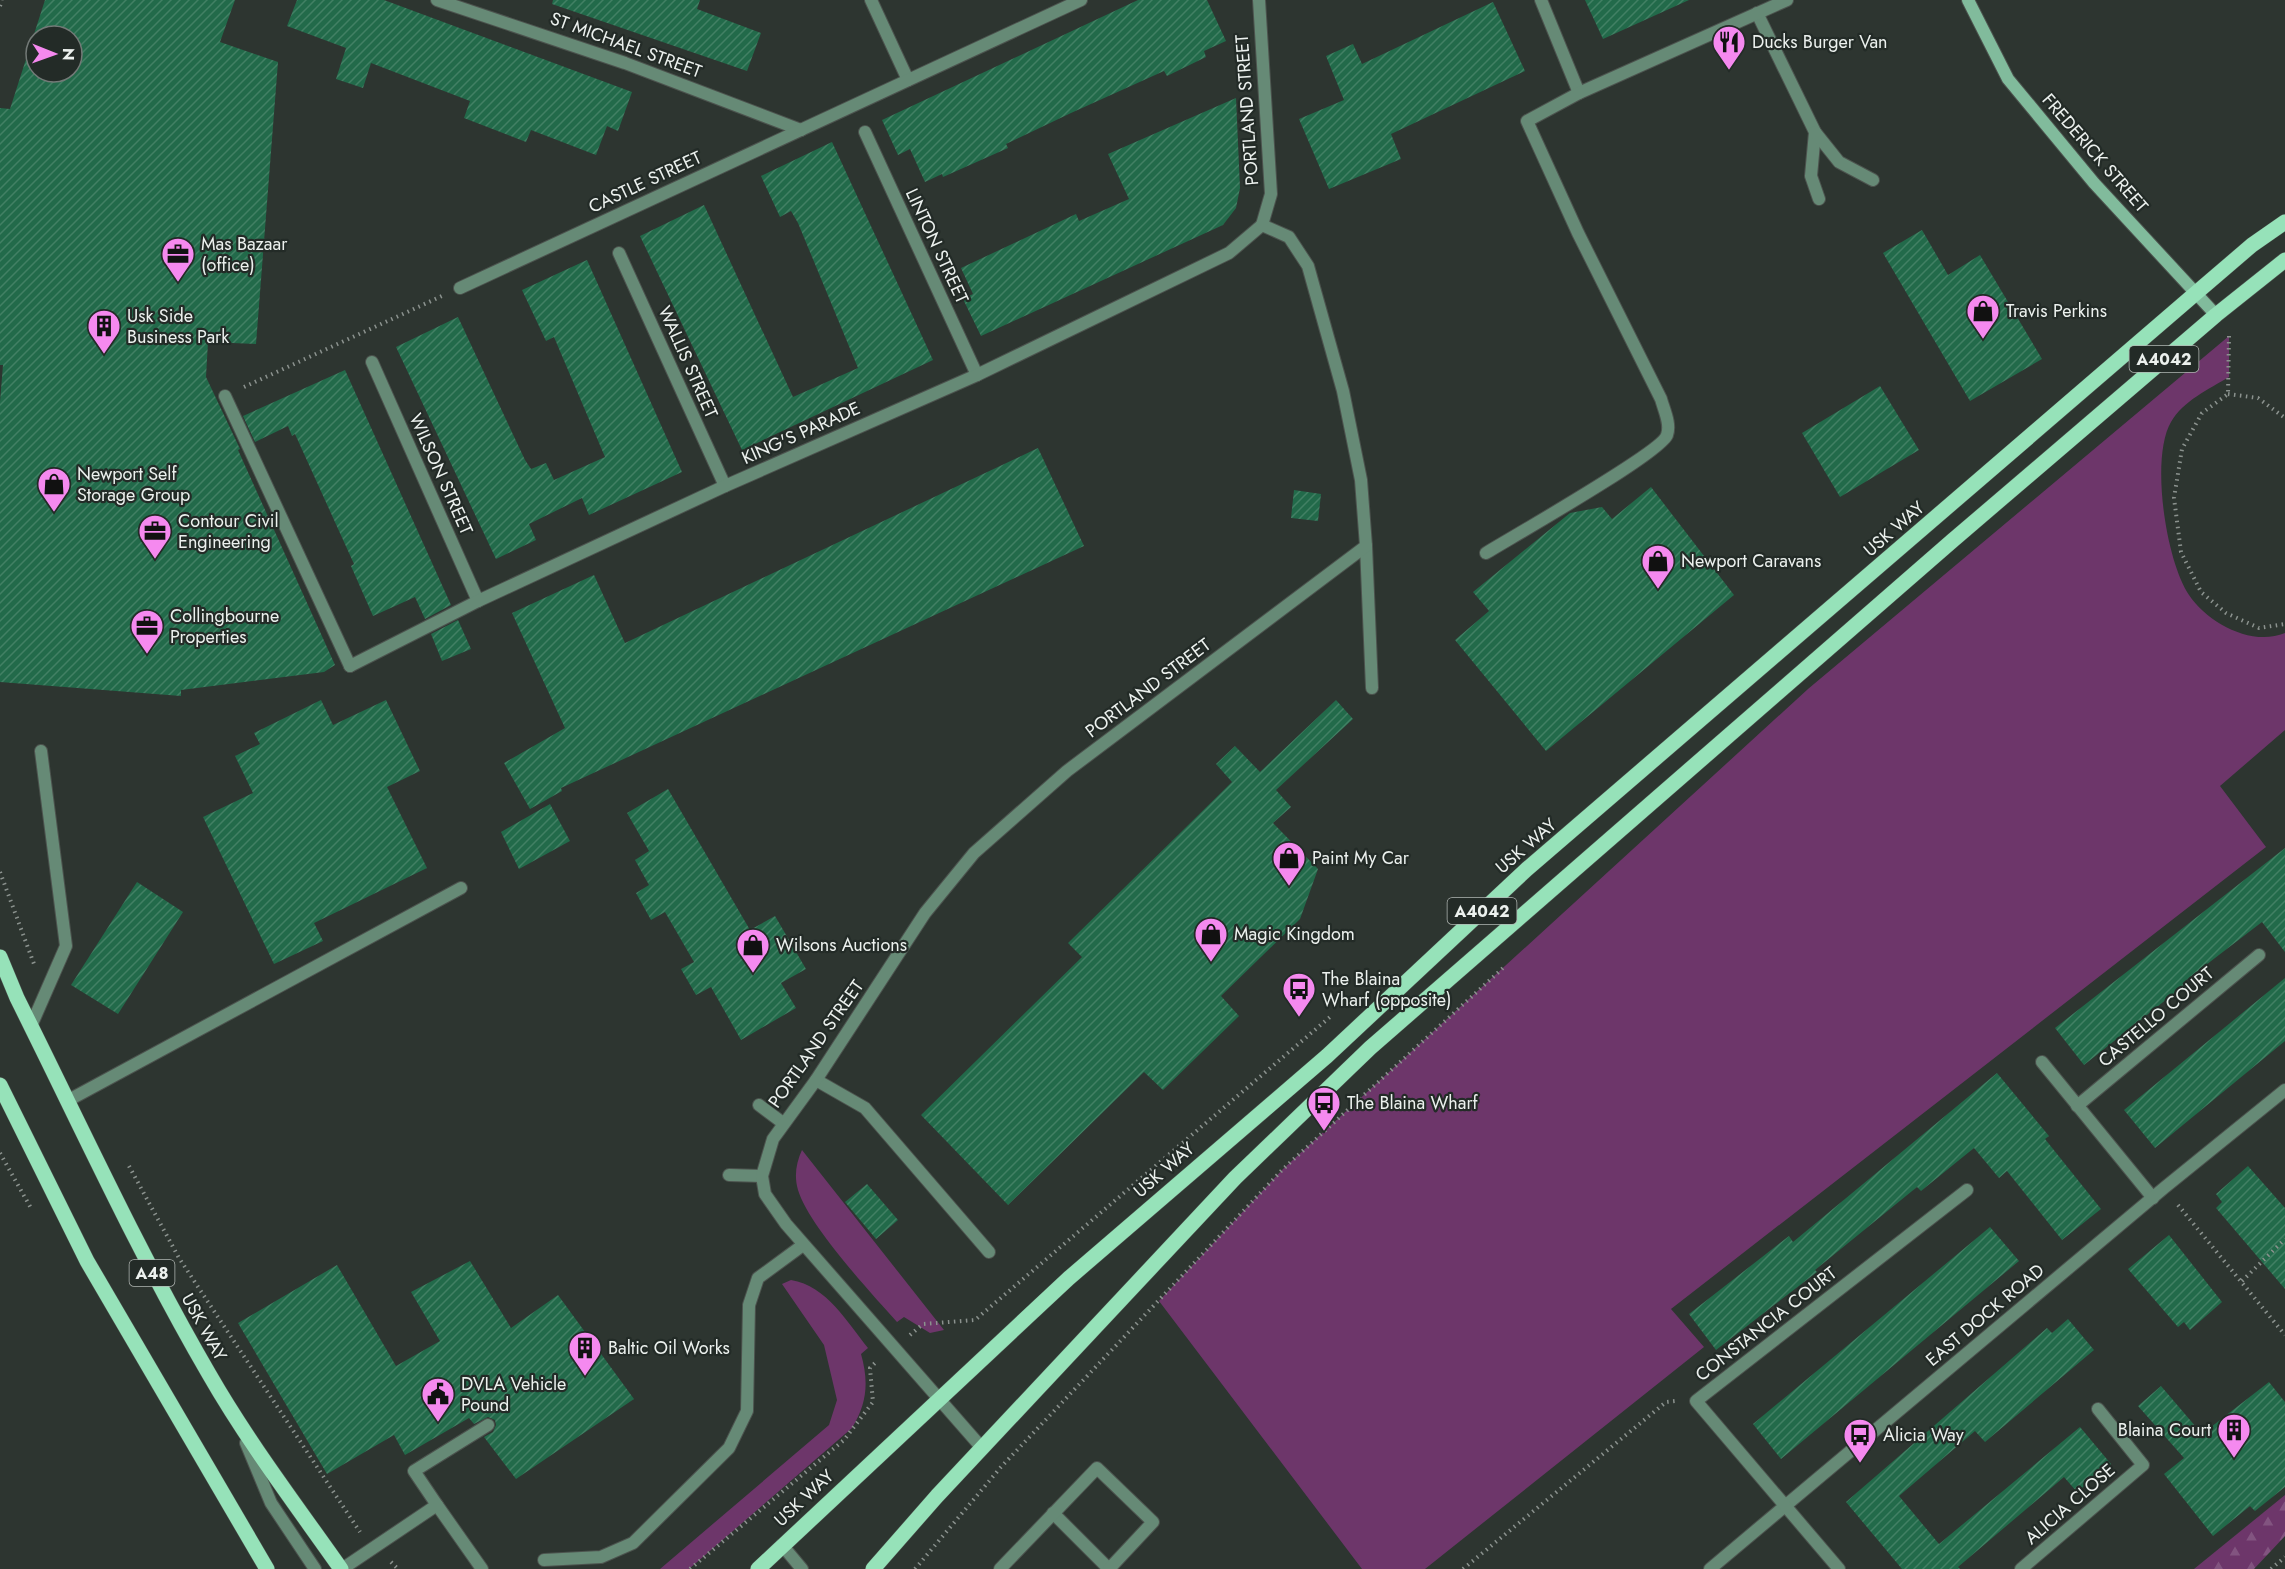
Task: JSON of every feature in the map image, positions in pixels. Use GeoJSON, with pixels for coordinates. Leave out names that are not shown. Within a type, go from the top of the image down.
{"type":"FeatureCollection","features":[{"type":"Feature","properties":{"kind":"main road","name":"USK WAY"},"geometry":{"type":"LineString","coordinates":[[758,1569],[1069,1278],[1327,1056],[1527,869],[2196,293],[2252,246],[2285,222]]}},
{"type":"Feature","properties":{"kind":"main road","name":"A4042"},"geometry":{"type":"LineString","coordinates":[[873,1569],[982,1448],[1235,1178],[1370,1048],[2216,315],[2285,260]]}},
{"type":"Feature","properties":{"kind":"main road","name":"USK WAY"},"geometry":{"type":"LineString","coordinates":[[0,957],[138,1248],[210,1376],[341,1569]]}},
{"type":"Feature","properties":{"kind":"main road","name":"A48"},"geometry":{"type":"LineString","coordinates":[[0,1085],[87,1261],[267,1569]]}},
{"type":"Feature","properties":{"kind":"street","name":"ST MICHAEL STREET"},"geometry":{"type":"LineString","coordinates":[[437,0],[625,63],[801,130]]}},
{"type":"Feature","properties":{"kind":"street"},"geometry":{"type":"LineString","coordinates":[[871,0],[908,80]]}},
{"type":"Feature","properties":{"kind":"street","name":"CASTLE STREET"},"geometry":{"type":"LineString","coordinates":[[460,288],[1081,0]]}},
{"type":"Feature","properties":{"kind":"street","name":"PORTLAND STREET"},"geometry":{"type":"LineString","coordinates":[[1259,0],[1271,194],[1262,225]]}},
{"type":"Feature","properties":{"kind":"street"},"geometry":{"type":"LineString","coordinates":[[1541,0],[1579,93]]}},
{"type":"Feature","properties":{"kind":"street"},"geometry":{"type":"LineString","coordinates":[[1486,553],[1629,466],[1662,444],[1667,436],[1668,425],[1661,399],[1588,253],[1527,121],[1579,93],[1787,0]]}},
{"type":"Feature","properties":{"kind":"street","name":"FREDERICK STREET"},"geometry":{"type":"LineString","coordinates":[[1968,0],[2008,79],[2094,183],[2216,315]]}},
{"type":"Feature","properties":{"kind":"street"},"geometry":{"type":"LineString","coordinates":[[1757,14],[1815,132],[1839,162],[1873,180]]}},
{"type":"Feature","properties":{"kind":"street","name":"LINTON STREET"},"geometry":{"type":"LineString","coordinates":[[865,132],[977,375]]}},
{"type":"Feature","properties":{"kind":"street"},"geometry":{"type":"LineString","coordinates":[[1815,132],[1811,176],[1819,199]]}},
{"type":"Feature","properties":{"kind":"street"},"geometry":{"type":"LineString","coordinates":[[1262,225],[1289,237],[1308,266],[1343,392],[1361,480],[1372,688]]}},
{"type":"Feature","properties":{"kind":"street","name":"KING'S PARADE"},"geometry":{"type":"LineString","coordinates":[[225,396],[350,666],[478,601],[725,486],[977,375],[1229,253],[1262,225]]}},
{"type":"Feature","properties":{"kind":"street","name":"WALLIS STREET"},"geometry":{"type":"LineString","coordinates":[[619,253],[725,486]]}},
{"type":"Feature","properties":{"kind":"street","name":"WILSON STREET"},"geometry":{"type":"LineString","coordinates":[[372,362],[478,601]]}},
{"type":"Feature","properties":{"kind":"street","name":"PORTLAND STREET"},"geometry":{"type":"LineString","coordinates":[[762,1176],[769,1149],[783,1124],[816,1080],[925,913],[974,853],[1067,771],[1366,546]]}},
{"type":"Feature","properties":{"kind":"street"},"geometry":{"type":"LineString","coordinates":[[31,1026],[66,946],[41,751]]}},
{"type":"Feature","properties":{"kind":"street"},"geometry":{"type":"LineString","coordinates":[[67,1101],[461,888]]}},
{"type":"Feature","properties":{"kind":"street","name":"CASTELLO COURT"},"geometry":{"type":"LineString","coordinates":[[2077,1106],[2259,955]]}},
{"type":"Feature","properties":{"kind":"street"},"geometry":{"type":"LineString","coordinates":[[2042,1062],[2153,1198]]}},
{"type":"Feature","properties":{"kind":"street"},"geometry":{"type":"LineString","coordinates":[[816,1080],[864,1108],[989,1252]]}},
{"type":"Feature","properties":{"kind":"street","name":"EAST DOCK ROAD"},"geometry":{"type":"LineString","coordinates":[[1710,1569],[2164,1188],[2285,1090]]}},
{"type":"Feature","properties":{"kind":"street"},"geometry":{"type":"LineString","coordinates":[[759,1105],[783,1124]]}},
{"type":"Feature","properties":{"kind":"street"},"geometry":{"type":"LineString","coordinates":[[729,1175],[762,1176],[765,1194],[803,1245],[982,1448]]}},
{"type":"Feature","properties":{"kind":"street","name":"CONSTANCIA COURT"},"geometry":{"type":"LineString","coordinates":[[1787,1505],[1696,1401],[1967,1190]]}},
{"type":"Feature","properties":{"kind":"street"},"geometry":{"type":"LineString","coordinates":[[544,1560],[601,1557],[633,1543],[729,1448],[747,1411],[749,1305],[758,1278],[803,1245]]}},
{"type":"Feature","properties":{"kind":"street","name":"ALICIA CLOSE"},"geometry":{"type":"LineString","coordinates":[[2022,1569],[2143,1465],[2098,1409]]}},
{"type":"Feature","properties":{"kind":"street"},"geometry":{"type":"LineString","coordinates":[[236,1416],[271,1503],[315,1569]]}},
{"type":"Feature","properties":{"kind":"street"},"geometry":{"type":"LineString","coordinates":[[482,1569],[414,1471],[488,1425]]}},
{"type":"Feature","properties":{"kind":"street"},"geometry":{"type":"LineString","coordinates":[[999,1569],[1053,1513],[1097,1468],[1153,1522],[1109,1569],[1053,1513]]}},
{"type":"Feature","properties":{"kind":"street"},"geometry":{"type":"LineString","coordinates":[[341,1569],[437,1505]]}},
{"type":"Feature","properties":{"kind":"street"},"geometry":{"type":"LineString","coordinates":[[1787,1505],[1839,1569]]}},
{"type":"Feature","properties":{"kind":"street"},"geometry":{"type":"LineString","coordinates":[[782,1545],[802,1569]]}},
{"type":"Feature","properties":{"kind":"path"},"geometry":{"type":"LineString","coordinates":[[0,6],[2,0]]}},
{"type":"Feature","properties":{"kind":"path"},"geometry":{"type":"LineString","coordinates":[[225,396],[460,288]]}},
{"type":"Feature","properties":{"kind":"path"},"geometry":{"type":"LineString","coordinates":[[2216,315],[2229,336],[2228,394]]}},
{"type":"Feature","properties":{"kind":"path"},"geometry":{"type":"LineString","coordinates":[[2220,344],[2238,328]]}},
{"type":"Feature","properties":{"kind":"path"},"geometry":{"type":"LineString","coordinates":[[2285,418],[2258,398],[2228,394],[2202,412],[2182,449],[2174,498],[2181,552],[2201,592],[2226,613],[2259,628],[2285,624]]}},
{"type":"Feature","properties":{"kind":"path"},"geometry":{"type":"LineString","coordinates":[[0,872],[45,993]]}},
{"type":"Feature","properties":{"kind":"path"},"geometry":{"type":"LineString","coordinates":[[915,1569],[1001,1467],[1283,1169],[1509,963]]}},
{"type":"Feature","properties":{"kind":"path"},"geometry":{"type":"LineString","coordinates":[[125,1158],[179,1258],[301,1447],[360,1532],[377,1546],[398,1569]]}},
{"type":"Feature","properties":{"kind":"path"},"geometry":{"type":"LineString","coordinates":[[2164,1188],[2285,1335]]}},
{"type":"Feature","properties":{"kind":"path"},"geometry":{"type":"LineString","coordinates":[[2242,1281],[2285,1239]]}},
{"type":"Feature","properties":{"kind":"path"},"geometry":{"type":"LineString","coordinates":[[1463,1569],[1665,1402],[1696,1401]]}},
{"type":"Feature","properties":{"kind":"path"},"geometry":{"type":"LineString","coordinates":[[2271,1569],[2285,1557]]}},
{"type":"Feature","properties":{"kind":"green space"},"geometry":{"type":"Polygon","coordinates":[[[2229,336],[2229,377],[2189,402],[2171,422],[2165,438],[2161,484],[2168,535],[2174,559],[2189,595],[2197,605],[2219,623],[2245,635],[2272,637],[2285,633],[2285,730],[2220,786],[2266,847],[1671,1309],[1704,1347],[1425,1569],[1362,1569],[1159,1301],[1283,1169],[1808,689],[2229,336]]]}},
{"type":"Feature","properties":{"kind":"green space"},"geometry":{"type":"Polygon","coordinates":[[[802,1150],[944,1330],[930,1333],[904,1317],[897,1322],[827,1240],[804,1205],[798,1190],[796,1170],[802,1150]]]}},
{"type":"Feature","properties":{"kind":"green space"},"geometry":{"type":"Polygon","coordinates":[[[791,1280],[804,1284],[826,1297],[868,1348],[861,1354],[866,1383],[864,1401],[857,1419],[852,1428],[689,1569],[660,1569],[829,1425],[837,1400],[824,1345],[782,1284],[791,1280]]]}},
{"type":"Feature","properties":{"kind":"green space"},"geometry":{"type":"Polygon","coordinates":[[[2285,1495],[2285,1536],[2254,1569],[2194,1569],[2285,1495]]]}},
{"type":"Feature","properties":{"kind":"building","name":"Usk Side Business Park"},"geometry":{"type":"Polygon","coordinates":[[[45,0],[235,0],[220,42],[278,62],[256,344],[208,342],[206,377],[335,665],[324,672],[181,690],[181,696],[0,682],[0,402],[3,365],[0,365],[0,108],[10,109],[24,65],[24,84],[84,84],[84,24],[37,24],[45,0]]]}},
{"type":"Feature","properties":{"kind":"building"},"geometry":{"type":"Polygon","coordinates":[[[297,0],[384,0],[632,92],[618,131],[607,126],[596,155],[531,130],[526,142],[464,118],[470,101],[371,63],[363,88],[336,79],[346,48],[287,26],[297,0]]]}},
{"type":"Feature","properties":{"kind":"building"},"geometry":{"type":"Polygon","coordinates":[[[553,0],[700,0],[697,9],[761,33],[747,71],[552,4],[553,0]]]}},
{"type":"Feature","properties":{"kind":"building"},"geometry":{"type":"Polygon","coordinates":[[[1138,0],[1207,0],[1226,41],[1204,51],[1206,57],[1167,76],[1164,71],[1006,144],[1008,148],[943,177],[942,174],[925,182],[910,149],[898,155],[882,120],[1138,0]]]}},
{"type":"Feature","properties":{"kind":"building"},"geometry":{"type":"Polygon","coordinates":[[[1585,0],[1689,0],[1603,39],[1585,0]]]}},
{"type":"Feature","properties":{"kind":"building"},"geometry":{"type":"Polygon","coordinates":[[[1493,2],[1525,71],[1391,134],[1401,159],[1329,189],[1299,119],[1344,100],[1326,56],[1353,44],[1362,64],[1493,2]]]}},
{"type":"Feature","properties":{"kind":"building"},"geometry":{"type":"Polygon","coordinates":[[[1236,98],[1240,188],[1236,208],[1223,225],[981,336],[963,299],[973,294],[961,268],[1076,214],[1079,221],[1129,199],[1108,154],[1236,98]]]}},
{"type":"Feature","properties":{"kind":"building"},"geometry":{"type":"Polygon","coordinates":[[[832,142],[933,360],[742,450],[640,236],[704,205],[793,397],[858,368],[798,223],[791,211],[780,217],[761,176],[832,142]]]}},
{"type":"Feature","properties":{"kind":"building"},"geometry":{"type":"Polygon","coordinates":[[[1922,230],[1948,275],[1980,255],[2042,359],[1970,401],[1883,253],[1922,230]]]}},
{"type":"Feature","properties":{"kind":"building"},"geometry":{"type":"Polygon","coordinates":[[[587,260],[682,472],[589,515],[582,498],[529,524],[536,540],[496,559],[396,347],[458,317],[531,469],[546,463],[554,480],[605,457],[554,337],[546,341],[522,290],[587,260]]]}},
{"type":"Feature","properties":{"kind":"building"},"geometry":{"type":"Polygon","coordinates":[[[345,370],[451,605],[425,619],[415,597],[373,616],[351,566],[354,564],[295,434],[292,436],[288,426],[255,442],[243,416],[345,370]]]}},
{"type":"Feature","properties":{"kind":"building"},"geometry":{"type":"Polygon","coordinates":[[[1880,386],[1919,450],[1840,497],[1802,433],[1880,386]]]}},
{"type":"Feature","properties":{"kind":"building"},"geometry":{"type":"Polygon","coordinates":[[[1038,448],[1084,546],[561,788],[562,791],[530,809],[504,763],[565,728],[512,613],[594,575],[625,643],[1038,448]]]}},
{"type":"Feature","properties":{"kind":"building"},"geometry":{"type":"Polygon","coordinates":[[[1651,487],[1734,595],[1546,751],[1455,640],[1489,611],[1473,592],[1570,513],[1602,507],[1612,519],[1651,487]]]}},
{"type":"Feature","properties":{"kind":"building"},"geometry":{"type":"Polygon","coordinates":[[[1294,490],[1321,494],[1318,521],[1291,518],[1294,490]]]}},
{"type":"Feature","properties":{"kind":"building"},"geometry":{"type":"Polygon","coordinates":[[[458,620],[471,649],[442,661],[431,634],[458,620]]]}},
{"type":"Feature","properties":{"kind":"building"},"geometry":{"type":"Polygon","coordinates":[[[321,700],[333,725],[386,700],[420,771],[387,787],[427,868],[314,923],[323,941],[274,964],[203,817],[253,793],[235,756],[260,744],[254,733],[321,700]]]}},
{"type":"Feature","properties":{"kind":"building"},"geometry":{"type":"Polygon","coordinates":[[[1336,700],[1353,719],[1276,790],[1291,807],[1273,823],[1318,869],[1300,919],[1221,996],[1239,1016],[1163,1090],[1144,1072],[1008,1205],[921,1115],[1082,957],[1068,943],[1232,782],[1216,764],[1235,746],[1260,772],[1336,700]]]}},
{"type":"Feature","properties":{"kind":"building"},"geometry":{"type":"Polygon","coordinates":[[[668,789],[750,930],[775,916],[806,969],[781,983],[796,1008],[741,1040],[711,987],[696,995],[681,969],[694,962],[665,912],[651,920],[636,893],[649,885],[635,860],[649,851],[627,813],[668,789]]]}},
{"type":"Feature","properties":{"kind":"building"},"geometry":{"type":"Polygon","coordinates":[[[550,804],[570,841],[519,869],[501,832],[550,804]]]}},
{"type":"Feature","properties":{"kind":"building"},"geometry":{"type":"Polygon","coordinates":[[[2285,848],[2285,952],[2262,922],[2185,981],[2187,983],[2084,1065],[2055,1028],[2285,848]]]}},
{"type":"Feature","properties":{"kind":"building"},"geometry":{"type":"Polygon","coordinates":[[[137,882],[183,912],[118,1014],[71,985],[137,882]]]}},
{"type":"Feature","properties":{"kind":"building"},"geometry":{"type":"Polygon","coordinates":[[[2285,978],[2285,1041],[2155,1148],[2124,1110],[2285,978]]]}},
{"type":"Feature","properties":{"kind":"building"},"geometry":{"type":"Polygon","coordinates":[[[1997,1073],[2049,1136],[2045,1139],[2101,1209],[2062,1240],[2007,1171],[1999,1178],[1974,1148],[1921,1191],[1917,1187],[1815,1270],[1817,1272],[1716,1350],[1689,1314],[1789,1236],[1793,1242],[1997,1073]]]}},
{"type":"Feature","properties":{"kind":"building"},"geometry":{"type":"Polygon","coordinates":[[[2248,1166],[2285,1208],[2285,1289],[2216,1208],[2222,1202],[2216,1194],[2248,1166]]]}},
{"type":"Feature","properties":{"kind":"building"},"geometry":{"type":"Polygon","coordinates":[[[867,1184],[898,1220],[876,1239],[845,1202],[867,1184]]]}},
{"type":"Feature","properties":{"kind":"building"},"geometry":{"type":"Polygon","coordinates":[[[1990,1227],[2019,1261],[1781,1459],[1753,1424],[1990,1227]]]}},
{"type":"Feature","properties":{"kind":"building"},"geometry":{"type":"Polygon","coordinates":[[[2169,1235],[2222,1302],[2190,1330],[2184,1322],[2178,1327],[2128,1269],[2169,1235]]]}},
{"type":"Feature","properties":{"kind":"building"},"geometry":{"type":"Polygon","coordinates":[[[470,1261],[511,1328],[558,1295],[634,1399],[516,1479],[484,1437],[493,1432],[496,1425],[495,1420],[488,1417],[474,1424],[469,1418],[405,1455],[394,1435],[327,1474],[238,1323],[337,1265],[396,1366],[440,1341],[411,1292],[470,1261]]]}},
{"type":"Feature","properties":{"kind":"building"},"geometry":{"type":"Polygon","coordinates":[[[2068,1319],[2094,1350],[1985,1442],[1975,1431],[1899,1496],[1939,1544],[2080,1427],[2111,1464],[2077,1492],[2064,1477],[1958,1567],[1960,1569],[1902,1569],[1846,1502],[2047,1328],[2052,1333],[2068,1319]]]}},
{"type":"Feature","properties":{"kind":"building","name":"Blaina Court"},"geometry":{"type":"Polygon","coordinates":[[[2269,1382],[2285,1402],[2285,1487],[2255,1511],[2250,1506],[2213,1536],[2164,1474],[2184,1458],[2138,1406],[2161,1386],[2202,1434],[2269,1382]]]}},
{"type":"Feature","properties":{"kind":"place","name":"Ducks Burger Van"},"geometry":{"type":"Point","coordinates":[1729,71]}},
{"type":"Feature","properties":{"kind":"place","name":"Mas Bazaar (office)"},"geometry":{"type":"Point","coordinates":[178,283]}},
{"type":"Feature","properties":{"kind":"place","name":"Travis Perkins"},"geometry":{"type":"Point","coordinates":[1983,340]}},
{"type":"Feature","properties":{"kind":"place","name":"Usk Side Business Park"},"geometry":{"type":"Point","coordinates":[104,355]}},
{"type":"Feature","properties":{"kind":"place","name":"Newport Self Storage Group"},"geometry":{"type":"Point","coordinates":[54,513]}},
{"type":"Feature","properties":{"kind":"place","name":"Contour Civil Engineering"},"geometry":{"type":"Point","coordinates":[155,560]}},
{"type":"Feature","properties":{"kind":"place","name":"Newport Caravans"},"geometry":{"type":"Point","coordinates":[1658,590]}},
{"type":"Feature","properties":{"kind":"place","name":"Collingbourne Properties"},"geometry":{"type":"Point","coordinates":[147,655]}},
{"type":"Feature","properties":{"kind":"place","name":"Paint My Car"},"geometry":{"type":"Point","coordinates":[1289,887]}},
{"type":"Feature","properties":{"kind":"place","name":"Magic Kingdom"},"geometry":{"type":"Point","coordinates":[1211,963]}},
{"type":"Feature","properties":{"kind":"place","name":"Wilsons Auctions"},"geometry":{"type":"Point","coordinates":[753,974]}},
{"type":"Feature","properties":{"kind":"place","name":"The Blaina Wharf (opposite)"},"geometry":{"type":"Point","coordinates":[1299,1018]}},
{"type":"Feature","properties":{"kind":"place","name":"The Blaina Wharf"},"geometry":{"type":"Point","coordinates":[1324,1132]}},
{"type":"Feature","properties":{"kind":"place","name":"Baltic Oil Works"},"geometry":{"type":"Point","coordinates":[585,1377]}},
{"type":"Feature","properties":{"kind":"place","name":"DVLA Vehicle Pound"},"geometry":{"type":"Point","coordinates":[438,1423]}},
{"type":"Feature","properties":{"kind":"place","name":"Blaina Court"},"geometry":{"type":"Point","coordinates":[2234,1459]}},
{"type":"Feature","properties":{"kind":"place","name":"Alicia Way"},"geometry":{"type":"Point","coordinates":[1860,1464]}}]}
